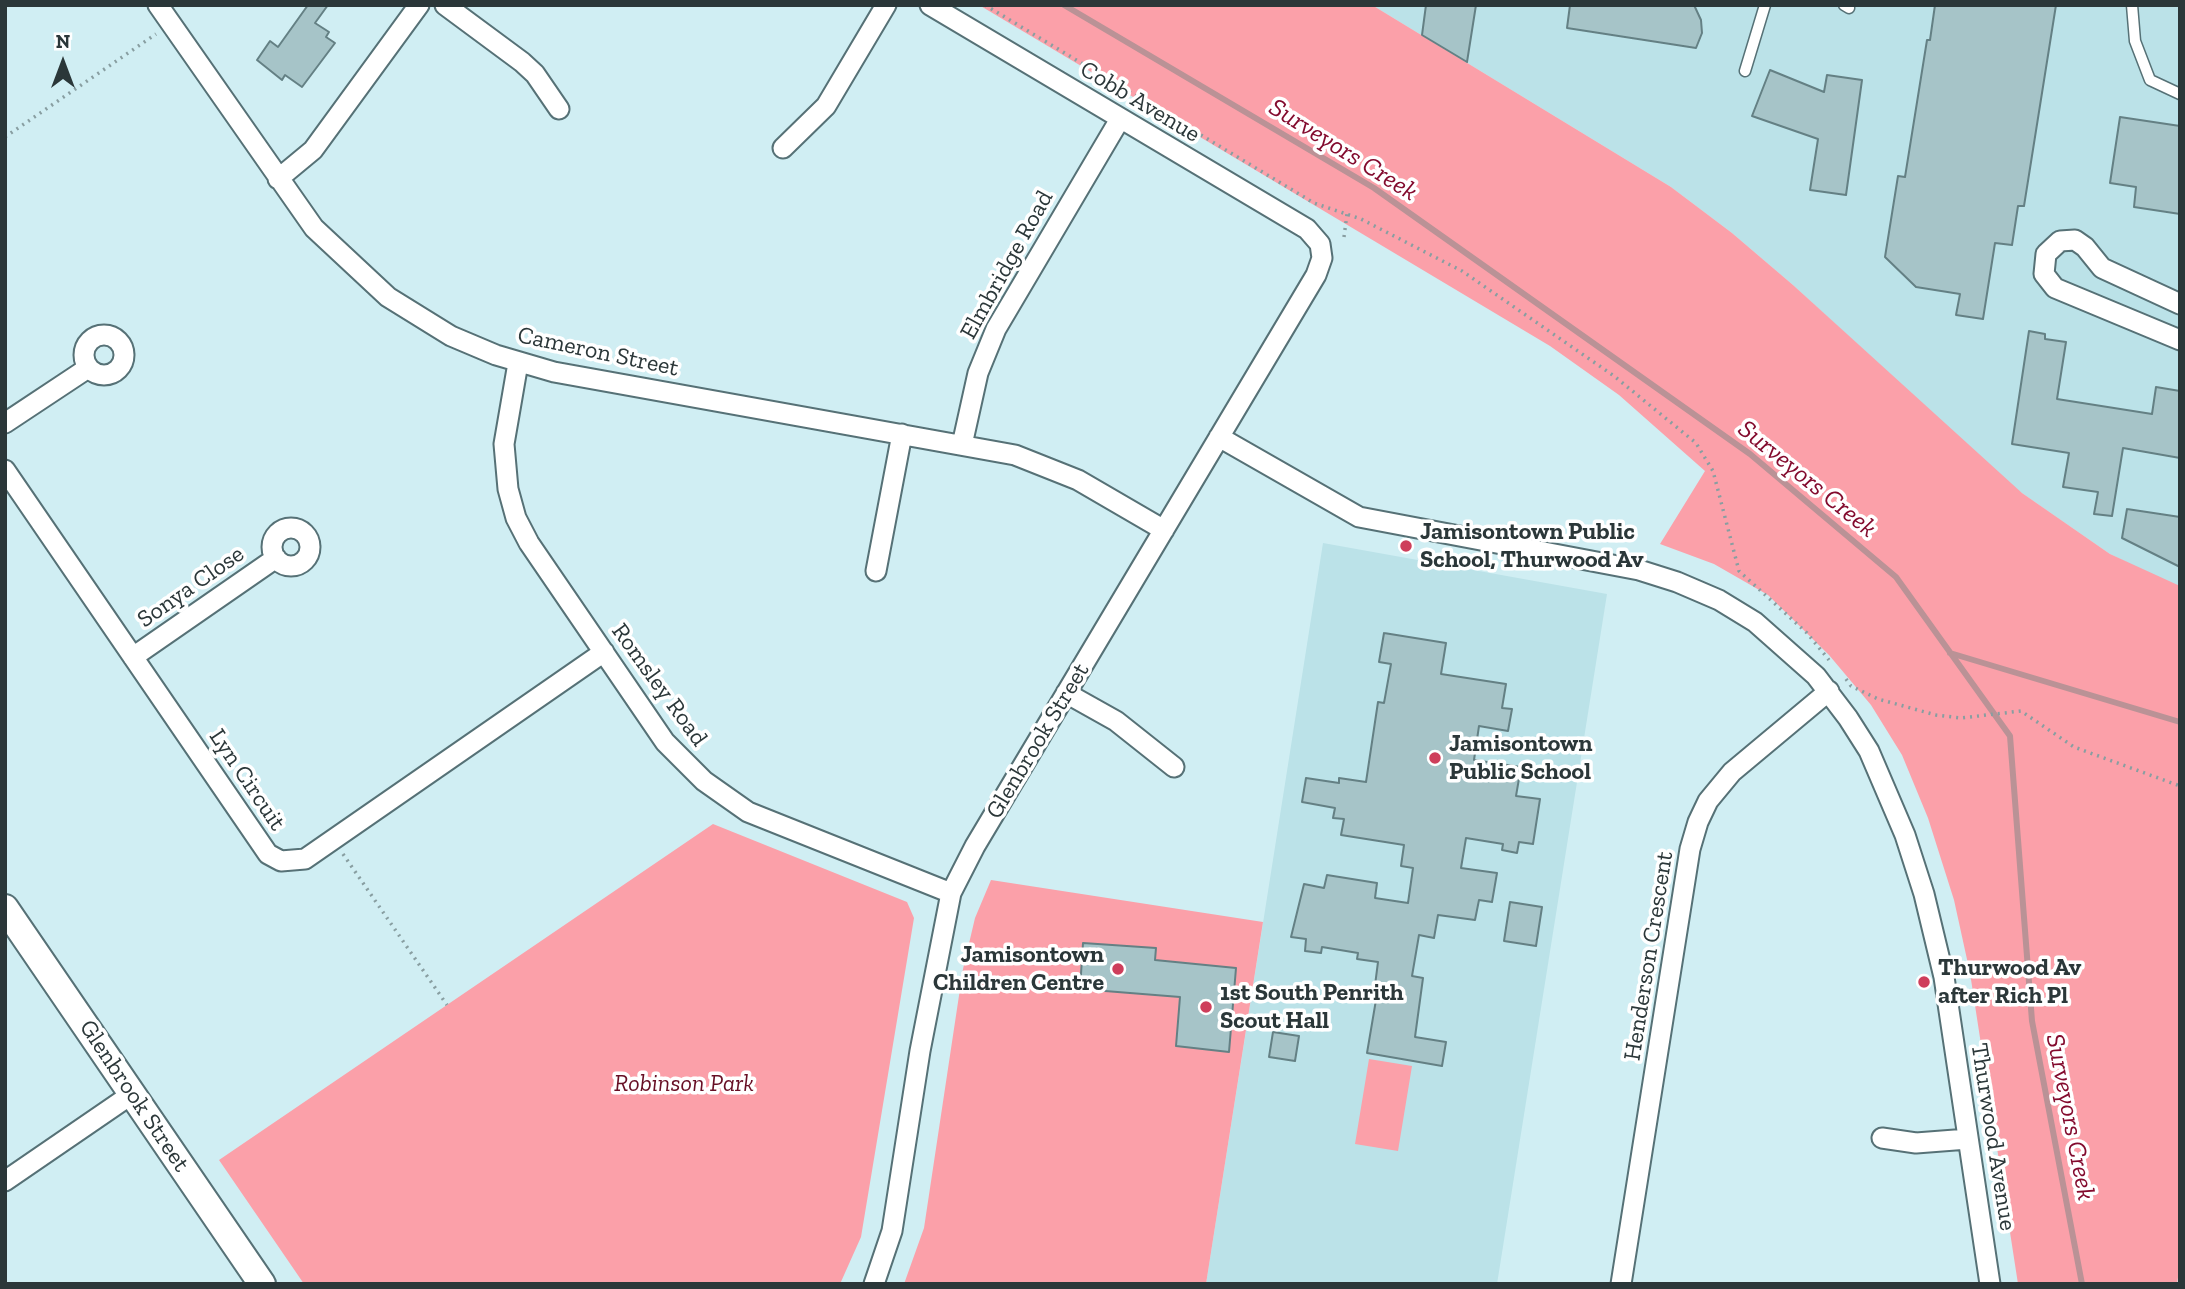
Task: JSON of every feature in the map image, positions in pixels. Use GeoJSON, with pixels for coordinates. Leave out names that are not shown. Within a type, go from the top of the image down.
{"type":"FeatureCollection","features":[{"type":"Feature","properties":{"kind":"street","name":"Cameron Street"},"geometry":{"type":"LineString","coordinates":[[158,5],[278,179],[330,245],[388,297],[451,336],[518,363],[554,372],[1015,455],[1048,466],[1164,530]]}},
{"type":"Feature","properties":{"kind":"street"},"geometry":{"type":"LineString","coordinates":[[278,179],[313,150],[419,5]]}},
{"type":"Feature","properties":{"kind":"street"},"geometry":{"type":"LineString","coordinates":[[444,5],[522,62],[535,74],[559,110]]}},
{"type":"Feature","properties":{"kind":"street"},"geometry":{"type":"LineString","coordinates":[[783,148],[825,106],[887,5]]}},
{"type":"Feature","properties":{"kind":"street","name":"Cobb Avenue"},"geometry":{"type":"LineString","coordinates":[[930,5],[1307,229],[1320,244]]}},
{"type":"Feature","properties":{"kind":"street","name":"Elmbridge Road"},"geometry":{"type":"LineString","coordinates":[[962,445],[978,373],[996,329],[1120,119]]}},
{"type":"Feature","properties":{"kind":"street"},"geometry":{"type":"LineString","coordinates":[[2180,304],[2102,268],[2085,247],[2075,240],[2060,241],[2046,254],[2044,274],[2055,288],[2180,340]]}},
{"type":"Feature","properties":{"kind":"street","name":"Glenbrook Street"},"geometry":{"type":"LineString","coordinates":[[874,1284],[892,1231],[920,1051],[951,893],[975,846],[1317,275],[1322,258],[1320,244]]}},
{"type":"Feature","properties":{"kind":"street","name":"Romsley Road"},"geometry":{"type":"LineString","coordinates":[[518,363],[504,444],[506,476],[512,505],[529,543],[665,742],[697,775],[731,802],[766,820],[951,893]]}},
{"type":"Feature","properties":{"kind":"street"},"geometry":{"type":"LineString","coordinates":[[5,423],[88,368]]}},
{"type":"Feature","properties":{"kind":"street"},"geometry":{"type":"LineString","coordinates":[[876,571],[902,434]]}},
{"type":"Feature","properties":{"kind":"street","name":"Thurwood Avenue"},"geometry":{"type":"LineString","coordinates":[[1219,437],[1359,517],[1639,570],[1701,592],[1737,610],[1772,634],[1829,691],[1868,751],[1896,812],[1920,882],[1944,977],[1990,1284]]}},
{"type":"Feature","properties":{"kind":"street","name":"Lyn Circuit"},"geometry":{"type":"LineString","coordinates":[[5,470],[268,854],[281,861],[294,863],[334,840],[604,652]]}},
{"type":"Feature","properties":{"kind":"street","name":"Sonya Close"},"geometry":{"type":"LineString","coordinates":[[133,657],[276,558]]}},
{"type":"Feature","properties":{"kind":"street","name":"Henderson Crescent"},"geometry":{"type":"LineString","coordinates":[[1621,1284],[1688,863],[1698,822],[1708,801],[1732,772],[1829,691]]}},
{"type":"Feature","properties":{"kind":"street"},"geometry":{"type":"LineString","coordinates":[[1066,693],[1116,721],[1174,767]]}},
{"type":"Feature","properties":{"kind":"street","name":"Glenbrook Street"},"geometry":{"type":"LineString","coordinates":[[5,908],[262,1284]]}},
{"type":"Feature","properties":{"kind":"street"},"geometry":{"type":"LineString","coordinates":[[5,1181],[132,1094]]}},
{"type":"Feature","properties":{"kind":"street"},"geometry":{"type":"LineString","coordinates":[[1882,1138],[1916,1143],[1968,1139]]}},
{"type":"Feature","properties":{"kind":"lane"},"geometry":{"type":"LineString","coordinates":[[1745,71],[1765,5]]}},
{"type":"Feature","properties":{"kind":"lane"},"geometry":{"type":"LineString","coordinates":[[2132,5],[2135,41],[2150,80],[2180,94]]}},
{"type":"Feature","properties":{"kind":"path"},"geometry":{"type":"LineString","coordinates":[[985,5],[1314,203],[1346,214],[1462,271],[1535,318],[1614,376],[1696,443],[1713,471],[1739,571],[1807,633],[1833,665]]}},
{"type":"Feature","properties":{"kind":"path"},"geometry":{"type":"LineString","coordinates":[[5,137],[160,31]]}},
{"type":"Feature","properties":{"kind":"path"},"geometry":{"type":"LineString","coordinates":[[1344,237],[1346,214]]}},
{"type":"Feature","properties":{"kind":"path"},"geometry":{"type":"LineString","coordinates":[[1842,675],[1851,686],[1878,699],[1936,715],[1961,718],[2021,711],[2074,747],[2180,786]]}},
{"type":"Feature","properties":{"kind":"path"},"geometry":{"type":"LineString","coordinates":[[334,840],[447,1005]]}},
{"type":"Feature","properties":{"kind":"shaded area"},"geometry":{"type":"Polygon","coordinates":[[[1372,5],[2180,5],[2180,589],[2110,554],[2006,482],[1793,285],[1732,233],[1671,187],[1372,5]]]}},
{"type":"Feature","properties":{"kind":"shaded area","name":"Jamisontown Public School"},"geometry":{"type":"Polygon","coordinates":[[[1323,543],[1607,594],[1497,1284],[1206,1284],[1323,543]]]}},
{"type":"Feature","properties":{"kind":"green space"},"geometry":{"type":"Polygon","coordinates":[[[979,5],[1372,5],[1671,187],[1732,233],[1793,285],[2022,493],[2110,554],[2180,586],[2180,1264],[2177,1284],[2018,1284],[1970,973],[1954,900],[1928,818],[1902,755],[1871,705],[1829,655],[1768,595],[1714,564],[1660,544],[1705,471],[1619,395],[1550,346],[979,5]]]}},
{"type":"Feature","properties":{"kind":"green space","name":"Robinson Park"},"geometry":{"type":"Polygon","coordinates":[[[713,824],[907,902],[914,918],[861,1237],[840,1284],[304,1284],[219,1160],[713,824]]]}},
{"type":"Feature","properties":{"kind":"green space"},"geometry":{"type":"Polygon","coordinates":[[[991,880],[1263,922],[1206,1284],[904,1284],[924,1228],[963,969],[975,918],[991,880]]]}},
{"type":"Feature","properties":{"kind":"green space"},"geometry":{"type":"Polygon","coordinates":[[[1369,1059],[1412,1066],[1398,1151],[1355,1144],[1369,1059]]]}},
{"type":"Feature","properties":{"kind":"building"},"geometry":{"type":"Polygon","coordinates":[[[308,5],[328,5],[315,23],[329,32],[326,37],[335,43],[302,87],[285,75],[282,80],[257,60],[270,41],[278,47],[308,5]]]}},
{"type":"Feature","properties":{"kind":"building"},"geometry":{"type":"Polygon","coordinates":[[[1426,5],[1476,5],[1467,62],[1422,35],[1426,5]]]}},
{"type":"Feature","properties":{"kind":"building"},"geometry":{"type":"Polygon","coordinates":[[[1570,5],[1694,5],[1701,20],[1702,33],[1696,48],[1567,28],[1570,5]]]}},
{"type":"Feature","properties":{"kind":"building"},"geometry":{"type":"Polygon","coordinates":[[[1935,5],[2056,5],[2024,206],[2018,206],[2012,245],[1995,243],[1983,319],[1956,315],[1960,294],[1916,287],[1885,257],[1898,176],[1905,177],[1935,5]]]}},
{"type":"Feature","properties":{"kind":"building"},"geometry":{"type":"Polygon","coordinates":[[[1770,70],[1824,92],[1827,75],[1862,80],[1846,195],[1810,190],[1818,139],[1752,116],[1770,70]]]}},
{"type":"Feature","properties":{"kind":"building"},"geometry":{"type":"Polygon","coordinates":[[[2120,117],[2180,126],[2180,214],[2134,207],[2136,187],[2110,183],[2120,117]]]}},
{"type":"Feature","properties":{"kind":"building"},"geometry":{"type":"Polygon","coordinates":[[[2029,331],[2045,334],[2045,339],[2066,342],[2057,399],[2152,414],[2156,387],[2180,391],[2180,458],[2123,448],[2112,516],[2094,514],[2098,492],[2063,487],[2069,453],[2012,444],[2029,331]]]}},
{"type":"Feature","properties":{"kind":"building"},"geometry":{"type":"Polygon","coordinates":[[[2127,509],[2180,517],[2180,567],[2122,538],[2127,509]]]}},
{"type":"Feature","properties":{"kind":"building"},"geometry":{"type":"Polygon","coordinates":[[[1384,633],[1446,643],[1441,674],[1506,684],[1502,708],[1512,709],[1508,731],[1479,726],[1474,760],[1521,767],[1516,796],[1540,799],[1533,844],[1519,842],[1517,853],[1502,850],[1503,844],[1466,838],[1461,868],[1497,873],[1492,902],[1479,900],[1475,920],[1438,915],[1434,938],[1419,935],[1412,976],[1423,978],[1415,1037],[1446,1042],[1442,1066],[1367,1053],[1377,994],[1374,993],[1378,962],[1357,959],[1358,953],[1322,947],[1321,953],[1305,951],[1306,939],[1291,937],[1304,884],[1324,888],[1327,875],[1377,883],[1375,898],[1408,903],[1413,868],[1401,866],[1404,845],[1341,835],[1344,819],[1333,818],[1335,808],[1302,802],[1306,778],[1339,783],[1339,778],[1366,782],[1378,702],[1384,703],[1391,664],[1379,662],[1384,633]]]}},
{"type":"Feature","properties":{"kind":"building"},"geometry":{"type":"Polygon","coordinates":[[[1510,902],[1542,907],[1536,946],[1504,941],[1510,902]]]}},
{"type":"Feature","properties":{"kind":"building"},"geometry":{"type":"Polygon","coordinates":[[[1083,943],[1156,948],[1155,960],[1236,968],[1229,1052],[1176,1046],[1180,997],[1080,989],[1083,943]]]}},
{"type":"Feature","properties":{"kind":"building"},"geometry":{"type":"Polygon","coordinates":[[[1273,1032],[1299,1036],[1295,1061],[1269,1057],[1273,1032]]]}},
{"type":"Feature","properties":{"kind":"waterway","name":"Surveyors Creek"},"geometry":{"type":"LineString","coordinates":[[1064,5],[1374,188],[1750,454],[1896,577],[2010,736],[2032,1021],[2082,1284]]}},
{"type":"Feature","properties":{"kind":"waterway"},"geometry":{"type":"LineString","coordinates":[[1950,653],[2180,722]]}},
{"type":"Feature","properties":{"kind":"place","name":"Jamisontown Public School, Thurwood Av"},"geometry":{"type":"Point","coordinates":[1406,546]}},
{"type":"Feature","properties":{"kind":"place","name":"Jamisontown Public School"},"geometry":{"type":"Point","coordinates":[1435,758]}},
{"type":"Feature","properties":{"kind":"place","name":"Jamisontown Children Centre"},"geometry":{"type":"Point","coordinates":[1118,969]}},
{"type":"Feature","properties":{"kind":"place","name":"Thurwood Av after Rich Pl"},"geometry":{"type":"Point","coordinates":[1924,982]}},
{"type":"Feature","properties":{"kind":"place","name":"1st South Penrith Scout Hall"},"geometry":{"type":"Point","coordinates":[1206,1007]}}]}
